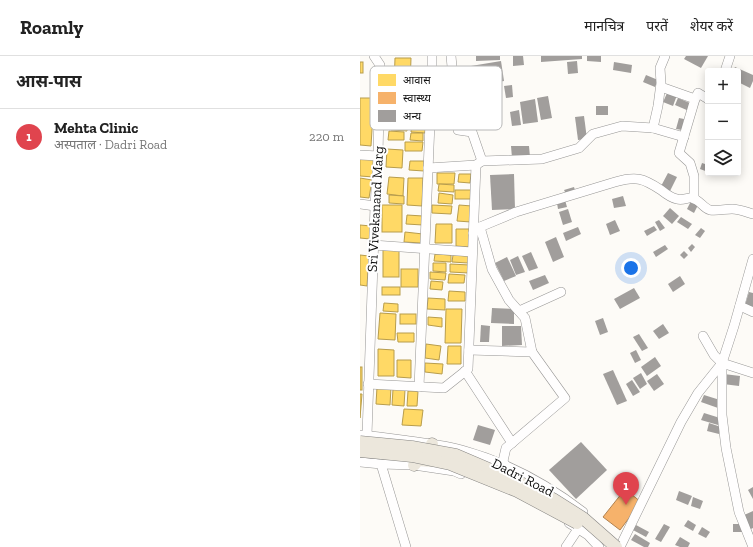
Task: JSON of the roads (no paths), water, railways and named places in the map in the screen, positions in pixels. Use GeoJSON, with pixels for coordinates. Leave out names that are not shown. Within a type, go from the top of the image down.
{"type":"FeatureCollection","features":[{"type":"Feature","properties":{"kind":"main road"},"geometry":{"type":"LineString","coordinates":[[362,438],[456,455],[519,482],[553,499],[583,518],[620,547]]}},
{"type":"Feature","properties":{"kind":"main road"},"geometry":{"type":"LineString","coordinates":[[414,465],[419,460],[432,461],[434,459],[435,453],[432,450],[432,444]]}},
{"type":"Feature","properties":{"kind":"main road"},"geometry":{"type":"LineString","coordinates":[[360,451],[412,456],[450,464],[517,491],[578,523],[605,547]]}},
{"type":"Feature","properties":{"kind":"street","name":"Sri Vivekanand Marg"},"geometry":{"type":"LineString","coordinates":[[374,56],[380,66]]}},
{"type":"Feature","properties":{"kind":"street"},"geometry":{"type":"LineString","coordinates":[[451,56],[452,66]]}},
{"type":"Feature","properties":{"kind":"street"},"geometry":{"type":"LineString","coordinates":[[653,128],[662,83],[660,68],[665,56]]}},
{"type":"Feature","properties":{"kind":"street"},"geometry":{"type":"LineString","coordinates":[[726,68],[730,56]]}},
{"type":"Feature","properties":{"kind":"street"},"geometry":{"type":"LineString","coordinates":[[661,87],[695,99]]}},
{"type":"Feature","properties":{"kind":"street"},"geometry":{"type":"LineString","coordinates":[[694,198],[694,176],[690,163],[680,153],[695,99],[698,93],[705,97]]}},
{"type":"Feature","properties":{"kind":"street"},"geometry":{"type":"LineString","coordinates":[[428,168],[542,159],[579,148],[593,134],[622,126],[653,128],[684,137]]}},
{"type":"Feature","properties":{"kind":"street","name":"Sri Vivekanand Marg"},"geometry":{"type":"LineString","coordinates":[[362,438],[368,384],[364,363],[373,246],[379,130]]}},
{"type":"Feature","properties":{"kind":"street"},"geometry":{"type":"LineString","coordinates":[[419,386],[430,130]]}},
{"type":"Feature","properties":{"kind":"street"},"geometry":{"type":"LineString","coordinates":[[368,384],[444,388],[468,369],[472,252],[477,230],[479,163],[472,132],[458,130]]}},
{"type":"Feature","properties":{"kind":"street"},"geometry":{"type":"LineString","coordinates":[[360,155],[378,156]]}},
{"type":"Feature","properties":{"kind":"street"},"geometry":{"type":"LineString","coordinates":[[477,230],[516,212],[615,182],[630,179],[643,180],[650,183],[678,200],[694,198],[702,206],[710,210],[734,209],[753,214]]}},
{"type":"Feature","properties":{"kind":"street"},"geometry":{"type":"LineString","coordinates":[[360,204],[375,206]]}},
{"type":"Feature","properties":{"kind":"street"},"geometry":{"type":"LineString","coordinates":[[477,230],[492,269],[509,300],[525,318],[532,352],[564,398],[506,448],[503,461],[505,464]]}},
{"type":"Feature","properties":{"kind":"street"},"geometry":{"type":"LineString","coordinates":[[373,246],[472,252]]}},
{"type":"Feature","properties":{"kind":"street"},"geometry":{"type":"LineString","coordinates":[[753,259],[722,363],[722,414],[726,448],[739,512],[753,546]]}},
{"type":"Feature","properties":{"kind":"street"},"geometry":{"type":"LineString","coordinates":[[519,311],[561,292]]}},
{"type":"Feature","properties":{"kind":"street"},"geometry":{"type":"LineString","coordinates":[[740,306],[753,312]]}},
{"type":"Feature","properties":{"kind":"street"},"geometry":{"type":"LineString","coordinates":[[703,336],[714,356],[722,363],[753,373]]}},
{"type":"Feature","properties":{"kind":"street"},"geometry":{"type":"LineString","coordinates":[[469,350],[532,352]]}},
{"type":"Feature","properties":{"kind":"street"},"geometry":{"type":"LineString","coordinates":[[620,547],[681,422],[698,393],[722,363]]}},
{"type":"Feature","properties":{"kind":"street"},"geometry":{"type":"LineString","coordinates":[[465,371],[512,443]]}},
{"type":"Feature","properties":{"kind":"street","name":"Dadri Road"},"geometry":{"type":"LineString","coordinates":[[362,438],[432,444],[465,451],[505,464],[541,484],[572,504],[595,521],[620,547]]}},
{"type":"Feature","properties":{"kind":"street","name":"Dadri Road"},"geometry":{"type":"LineString","coordinates":[[360,462],[414,465],[454,471],[530,503],[563,519],[588,535],[599,547]]}},
{"type":"Feature","properties":{"kind":"street"},"geometry":{"type":"LineString","coordinates":[[381,464],[406,547]]}},
{"type":"Feature","properties":{"kind":"street"},"geometry":{"type":"LineString","coordinates":[[566,547],[578,529]]}},
{"type":"Feature","properties":{"kind":"place","name":"Mehta Clinic"},"geometry":{"type":"Point","coordinates":[626,505]}}]}
